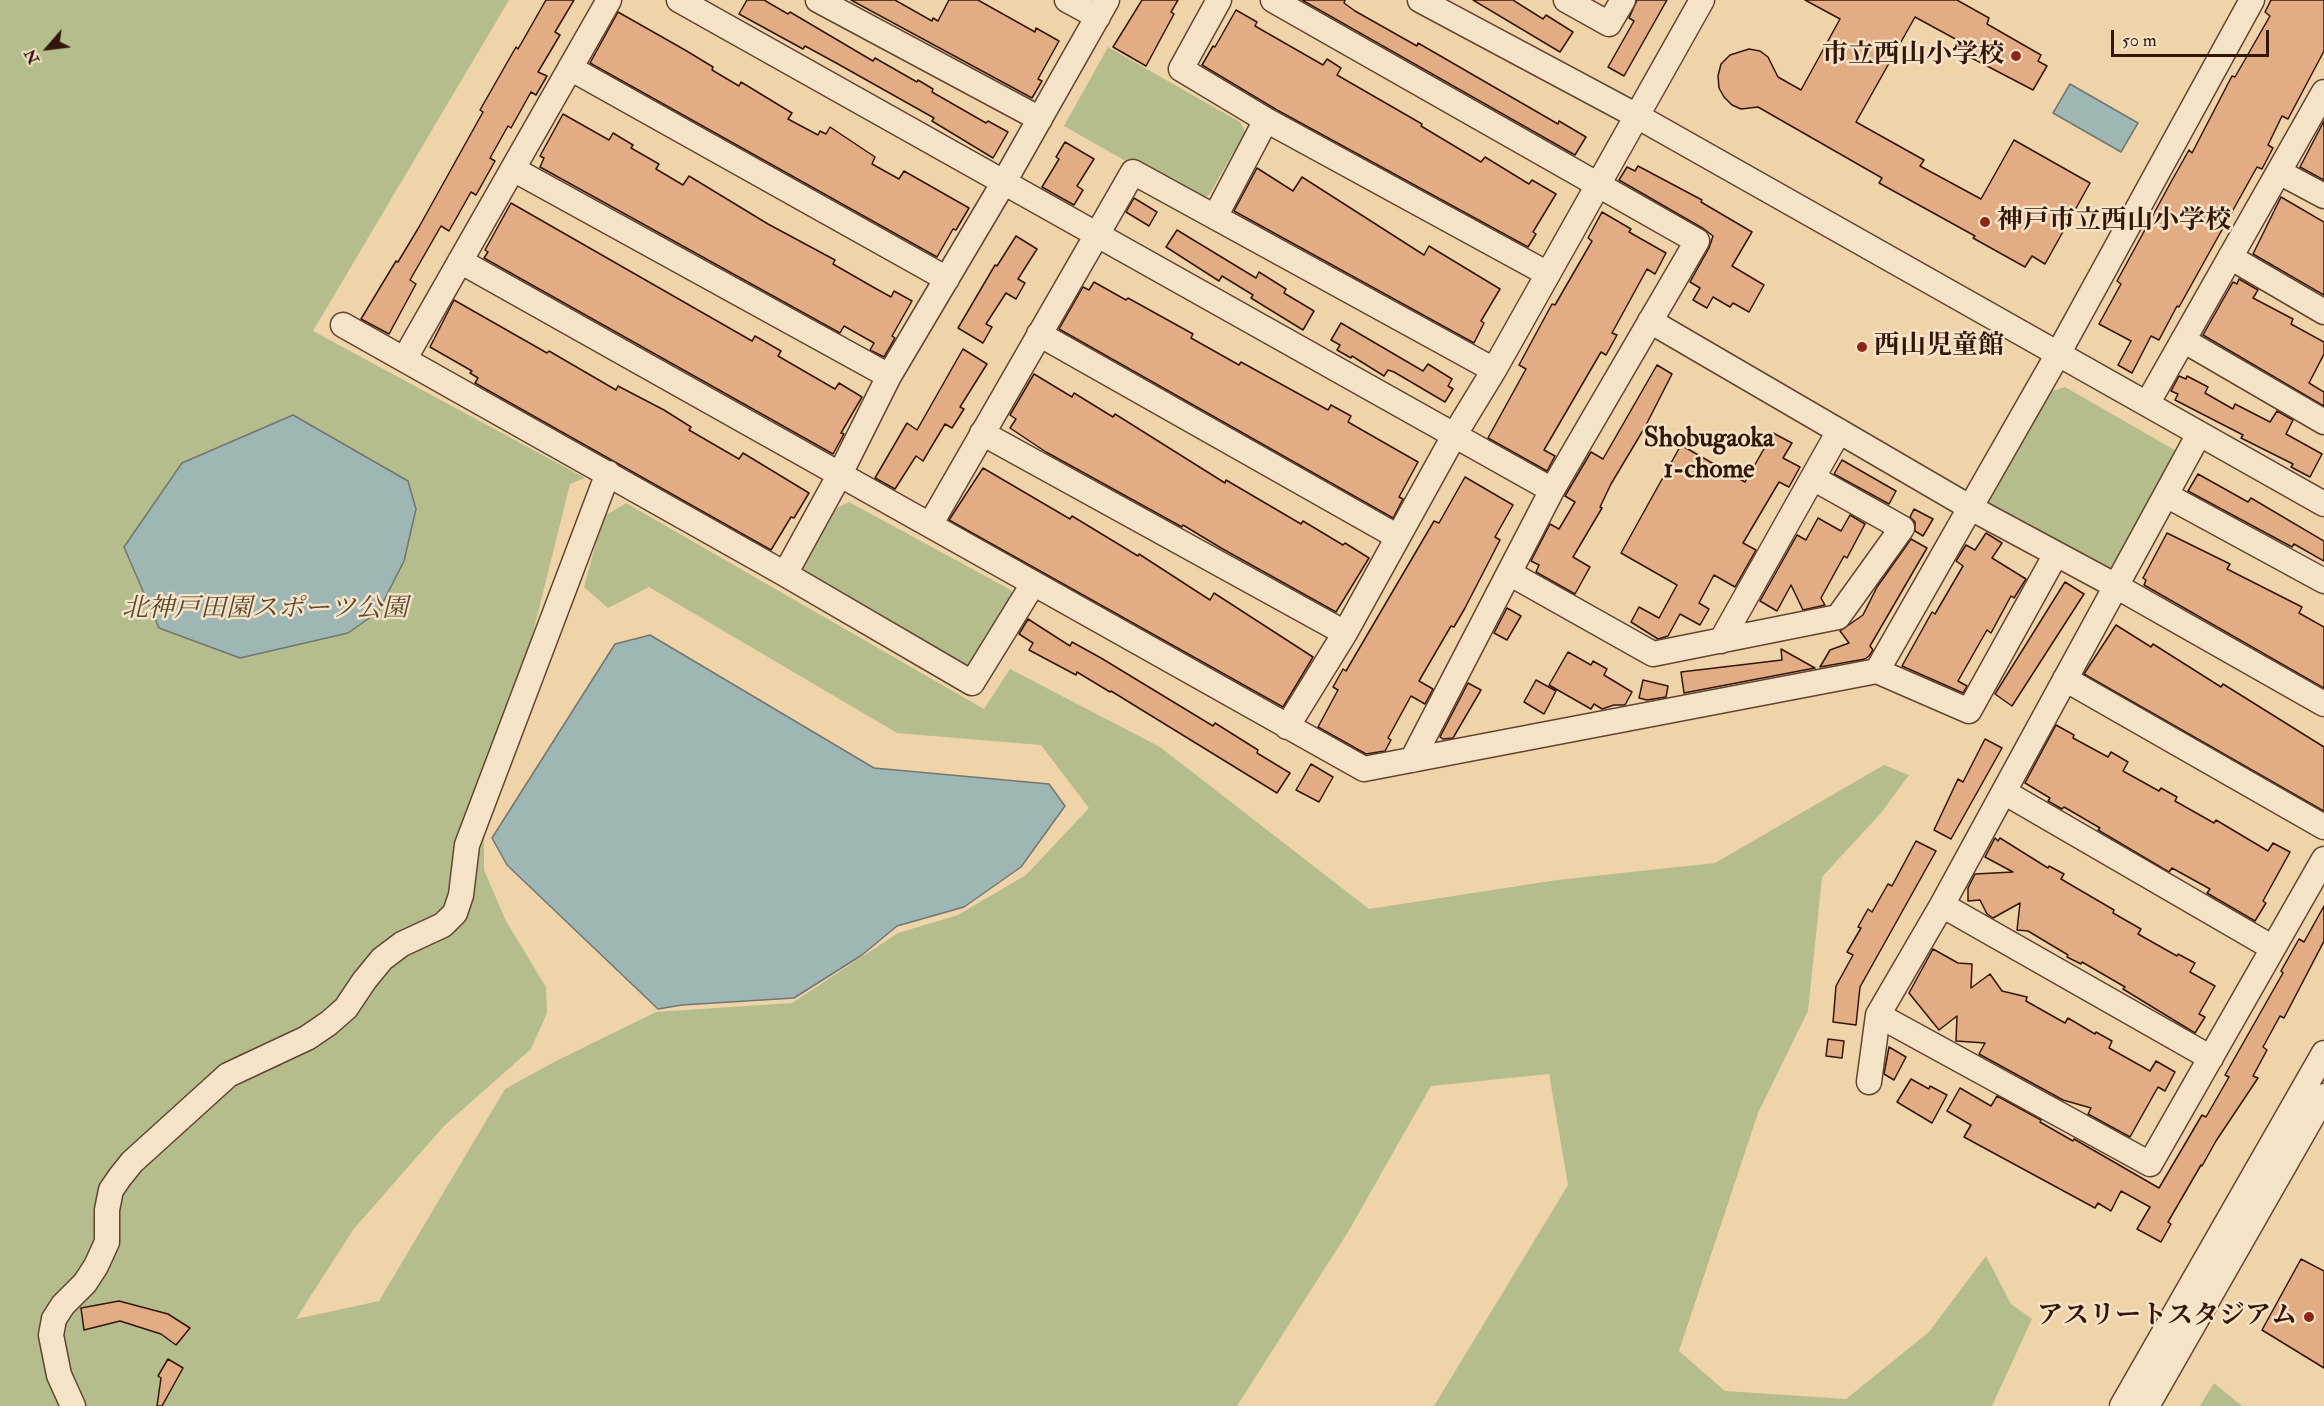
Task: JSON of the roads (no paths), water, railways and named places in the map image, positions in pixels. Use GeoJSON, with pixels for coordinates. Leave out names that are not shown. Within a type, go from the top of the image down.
{"type":"FeatureCollection","features":[{"type":"Feature","properties":{"kind":"street"},"geometry":{"type":"LineString","coordinates":[[405,358],[609,0]]}},
{"type":"Feature","properties":{"kind":"street"},"geometry":{"type":"LineString","coordinates":[[679,0],[717,9],[1004,182],[1551,490]]}},
{"type":"Feature","properties":{"kind":"street"},"geometry":{"type":"LineString","coordinates":[[818,0],[1040,119]]}},
{"type":"Feature","properties":{"kind":"street"},"geometry":{"type":"LineString","coordinates":[[785,574],[840,474],[889,376],[1004,182],[1102,8],[1067,0]]}},
{"type":"Feature","properties":{"kind":"street"},"geometry":{"type":"LineString","coordinates":[[1219,0],[1181,69],[1266,120],[1548,274]]}},
{"type":"Feature","properties":{"kind":"street"},"geometry":{"type":"LineString","coordinates":[[1273,0],[1697,241],[1551,490],[1412,760]]}},
{"type":"Feature","properties":{"kind":"street"},"geometry":{"type":"LineString","coordinates":[[1420,0],[1637,116],[2324,504]]}},
{"type":"Feature","properties":{"kind":"street"},"geometry":{"type":"LineString","coordinates":[[1566,0],[1609,24],[1623,0]]}},
{"type":"Feature","properties":{"kind":"street"},"geometry":{"type":"LineString","coordinates":[[1287,727],[1345,633],[1455,434],[1494,370],[1702,0]]}},
{"type":"Feature","properties":{"kind":"street"},"geometry":{"type":"LineString","coordinates":[[1877,670],[2058,354],[2252,0]]}},
{"type":"Feature","properties":{"kind":"street"},"geometry":{"type":"LineString","coordinates":[[570,68],[947,279]]}},
{"type":"Feature","properties":{"kind":"street"},"geometry":{"type":"LineString","coordinates":[[2147,404],[2324,92]]}},
{"type":"Feature","properties":{"kind":"street"},"geometry":{"type":"LineString","coordinates":[[1215,218],[1266,120]]}},
{"type":"Feature","properties":{"kind":"street"},"geometry":{"type":"LineString","coordinates":[[513,169],[889,376]]}},
{"type":"Feature","properties":{"kind":"street"},"geometry":{"type":"LineString","coordinates":[[930,525],[1132,172],[1494,370]]}},
{"type":"Feature","properties":{"kind":"street"},"geometry":{"type":"LineString","coordinates":[[2279,172],[2324,196]]}},
{"type":"Feature","properties":{"kind":"street"},"geometry":{"type":"LineString","coordinates":[[2230,257],[2324,312]]}},
{"type":"Feature","properties":{"kind":"street"},"geometry":{"type":"LineString","coordinates":[[460,261],[1364,769],[1877,670],[1969,711],[2056,554]]}},
{"type":"Feature","properties":{"kind":"street"},"geometry":{"type":"LineString","coordinates":[[1650,321],[1971,508],[2116,586],[2324,704]]}},
{"type":"Feature","properties":{"kind":"street"},"geometry":{"type":"LineString","coordinates":[[343,325],[608,473],[972,683],[1033,584]]}},
{"type":"Feature","properties":{"kind":"street"},"geometry":{"type":"LineString","coordinates":[[1039,334],[1398,537]]}},
{"type":"Feature","properties":{"kind":"street"},"geometry":{"type":"LineString","coordinates":[[2183,340],[2324,422]]}},
{"type":"Feature","properties":{"kind":"street"},"geometry":{"type":"LineString","coordinates":[[1720,641],[1839,431]]}},
{"type":"Feature","properties":{"kind":"street"},"geometry":{"type":"LineString","coordinates":[[982,433],[1345,633]]}},
{"type":"Feature","properties":{"kind":"street"},"geometry":{"type":"LineString","coordinates":[[1869,1082],[1878,1015],[1942,905],[2199,434]]}},
{"type":"Feature","properties":{"kind":"street"},"geometry":{"type":"LineString","coordinates":[[73,1406],[59,1375],[51,1335],[54,1319],[63,1305],[85,1283],[96,1266],[106,1242],[107,1210],[111,1190],[120,1177],[132,1162],[228,1075],[307,1038],[329,1023],[346,1008],[382,959],[402,944],[443,925],[455,913],[461,895],[467,845],[608,473]]}},
{"type":"Feature","properties":{"kind":"street"},"geometry":{"type":"LineString","coordinates":[[1509,573],[1653,654],[1838,617],[1902,528],[1813,478]]}},
{"type":"Feature","properties":{"kind":"street"},"geometry":{"type":"LineString","coordinates":[[2166,495],[2324,581]]}},
{"type":"Feature","properties":{"kind":"street"},"geometry":{"type":"LineString","coordinates":[[2066,679],[2324,827]]}},
{"type":"Feature","properties":{"kind":"street"},"geometry":{"type":"LineString","coordinates":[[2004,792],[2273,948]]}},
{"type":"Feature","properties":{"kind":"street"},"geometry":{"type":"LineString","coordinates":[[1878,1015],[2150,1164],[2324,859]]}},
{"type":"Feature","properties":{"kind":"street"},"geometry":{"type":"LineString","coordinates":[[1942,905],[2211,1058]]}},
{"type":"Feature","properties":{"kind":"street"},"geometry":{"type":"LineString","coordinates":[[2122,1406],[2324,1053]]}},
{"type":"Feature","properties":{"kind":"street"},"geometry":{"type":"LineString","coordinates":[[2147,1406],[2324,1096]]}},
{"type":"Feature","properties":{"kind":"water"},"geometry":{"type":"Polygon","coordinates":[[[2070,84],[2138,123],[2121,152],[2053,113],[2070,84]]]}},
{"type":"Feature","properties":{"kind":"water"},"geometry":{"type":"Polygon","coordinates":[[[293,415],[408,481],[416,509],[404,561],[378,612],[348,633],[240,658],[159,628],[124,547],[182,463],[293,415]]]}},
{"type":"Feature","properties":{"kind":"water"},"geometry":{"type":"Polygon","coordinates":[[[650,635],[874,768],[1049,784],[1065,806],[1021,867],[964,907],[897,926],[862,955],[794,998],[682,1005],[658,1009],[507,865],[492,838],[615,644],[650,635]]]}},
{"type":"Feature","properties":{"kind":"place","name":"市立西山小学校"},"geometry":{"type":"Point","coordinates":[2016,56]}},
{"type":"Feature","properties":{"kind":"place","name":"神戸市立西山小学校"},"geometry":{"type":"Point","coordinates":[1985,222]}},
{"type":"Feature","properties":{"kind":"place","name":"西山児童館"},"geometry":{"type":"Point","coordinates":[1862,347]}},
{"type":"Feature","properties":{"kind":"place","name":"アスリートスタジアム"},"geometry":{"type":"Point","coordinates":[2309,1317]}},
{"type":"Feature","properties":{"kind":"district","name":"Shobugaoka 1-chome"},"geometry":{"type":"Point","coordinates":[1709,456]}},
{"type":"Feature","properties":{"kind":"park label","name":"北神戸田園スポーツ公園"},"geometry":{"type":"Point","coordinates":[265,610]}}]}
